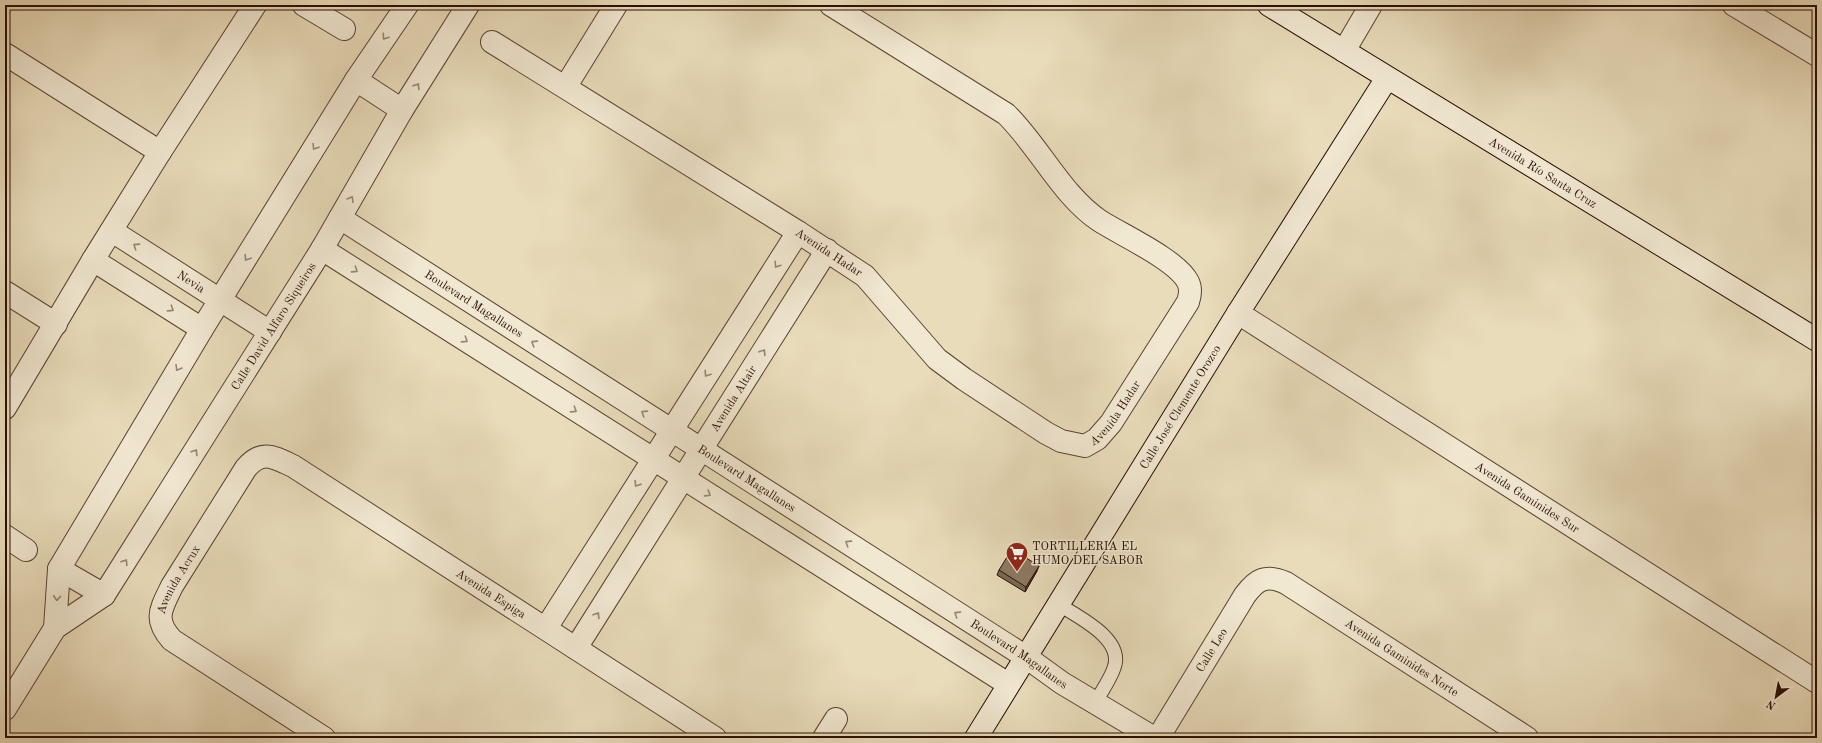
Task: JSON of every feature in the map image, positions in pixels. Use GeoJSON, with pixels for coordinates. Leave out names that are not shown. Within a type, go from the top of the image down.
{"type":"FeatureCollection","features":[{"type":"Feature","properties":{"kind":"street"},"geometry":{"type":"LineString","coordinates":[[5,408],[93,260],[160,152],[255,5]]}},
{"type":"Feature","properties":{"kind":"street"},"geometry":{"type":"LineString","coordinates":[[304,5],[344,29]]}},
{"type":"Feature","properties":{"kind":"street","name":"Calle David Alfaro Siqueiros"},"geometry":{"type":"LineString","coordinates":[[55,628],[59,569],[202,329],[356,80],[407,5]]}},
{"type":"Feature","properties":{"kind":"street","name":"Calle David Alfaro Siqueiros"},"geometry":{"type":"LineString","coordinates":[[5,709],[55,628],[104,595],[322,249],[402,110],[468,5]]}},
{"type":"Feature","properties":{"kind":"street"},"geometry":{"type":"LineString","coordinates":[[566,86],[616,5]]}},
{"type":"Feature","properties":{"kind":"street","name":"Avenida Hadar"},"geometry":{"type":"LineString","coordinates":[[492,42],[566,86],[827,250],[865,276],[937,359],[964,379],[1046,433],[1061,441],[1085,446],[1103,433],[1182,312],[1190,295],[1188,282],[1174,266],[1099,220],[1073,198],[1022,130],[1006,114],[831,5]]}},
{"type":"Feature","properties":{"kind":"street","name":"Avenida Río Santa Cruz"},"geometry":{"type":"LineString","coordinates":[[1269,5],[1817,340]]}},
{"type":"Feature","properties":{"kind":"street"},"geometry":{"type":"LineString","coordinates":[[1344,51],[1371,5]]}},
{"type":"Feature","properties":{"kind":"street"},"geometry":{"type":"LineString","coordinates":[[1734,5],[1817,55]]}},
{"type":"Feature","properties":{"kind":"street"},"geometry":{"type":"LineString","coordinates":[[5,54],[160,152]]}},
{"type":"Feature","properties":{"kind":"street","name":"Calle José Clemente Orozco"},"geometry":{"type":"LineString","coordinates":[[976,738],[1238,313],[1388,78]]}},
{"type":"Feature","properties":{"kind":"street"},"geometry":{"type":"LineString","coordinates":[[356,80],[402,110]]}},
{"type":"Feature","properties":{"kind":"street","name":"Boulevard Magallanes"},"geometry":{"type":"LineString","coordinates":[[340,218],[1026,657],[1062,684],[1154,738]]}},
{"type":"Feature","properties":{"kind":"street","name":"Nevia"},"geometry":{"type":"LineString","coordinates":[[112,231],[270,332]]}},
{"type":"Feature","properties":{"kind":"street"},"geometry":{"type":"LineString","coordinates":[[546,628],[798,232]]}},
{"type":"Feature","properties":{"kind":"street"},"geometry":{"type":"LineString","coordinates":[[322,249],[1008,684]]}},
{"type":"Feature","properties":{"kind":"street","name":"Avenida Altair"},"geometry":{"type":"LineString","coordinates":[[576,648],[827,250]]}},
{"type":"Feature","properties":{"kind":"street"},"geometry":{"type":"LineString","coordinates":[[93,260],[202,329]]}},
{"type":"Feature","properties":{"kind":"street"},"geometry":{"type":"LineString","coordinates":[[5,292],[56,324]]}},
{"type":"Feature","properties":{"kind":"street","name":"Avenida Gaminides Sur"},"geometry":{"type":"LineString","coordinates":[[1238,313],[1817,682]]}},
{"type":"Feature","properties":{"kind":"street","name":"Avenida Espiga"},"geometry":{"type":"LineString","coordinates":[[263,455],[279,459],[293,466],[715,738]]}},
{"type":"Feature","properties":{"kind":"street","name":"Avenida Acrux"},"geometry":{"type":"LineString","coordinates":[[263,455],[252,460],[246,468],[172,586],[163,606],[160,620],[163,630],[172,640],[324,738]]}},
{"type":"Feature","properties":{"kind":"street"},"geometry":{"type":"LineString","coordinates":[[5,536],[26,550]]}},
{"type":"Feature","properties":{"kind":"street"},"geometry":{"type":"LineString","coordinates":[[59,569],[104,595]]}},
{"type":"Feature","properties":{"kind":"street","name":"Calle Leo"},"geometry":{"type":"LineString","coordinates":[[1158,738],[1252,586],[1258,581],[1268,578],[1276,578]]}},
{"type":"Feature","properties":{"kind":"street","name":"Avenida Gaminides Norte"},"geometry":{"type":"LineString","coordinates":[[1276,578],[1527,738]]}},
{"type":"Feature","properties":{"kind":"street"},"geometry":{"type":"LineString","coordinates":[[824,738],[836,720]]}},
{"type":"Feature","properties":{"kind":"lane"},"geometry":{"type":"LineString","coordinates":[[1058,604],[1093,626],[1109,639],[1117,654],[1115,667],[1095,703]]}},
{"type":"Feature","properties":{"kind":"building","name":"TORTILLERIA EL HUMO DEL SABOR"},"geometry":{"type":"Polygon","coordinates":[[[1012,549],[1039,566],[1026,587],[999,570],[1012,549]]]}},
{"type":"Feature","properties":{"kind":"place","name":"TORTILLERIA EL HUMO DEL SABOR"},"geometry":{"type":"Point","coordinates":[1017,572]}}]}
